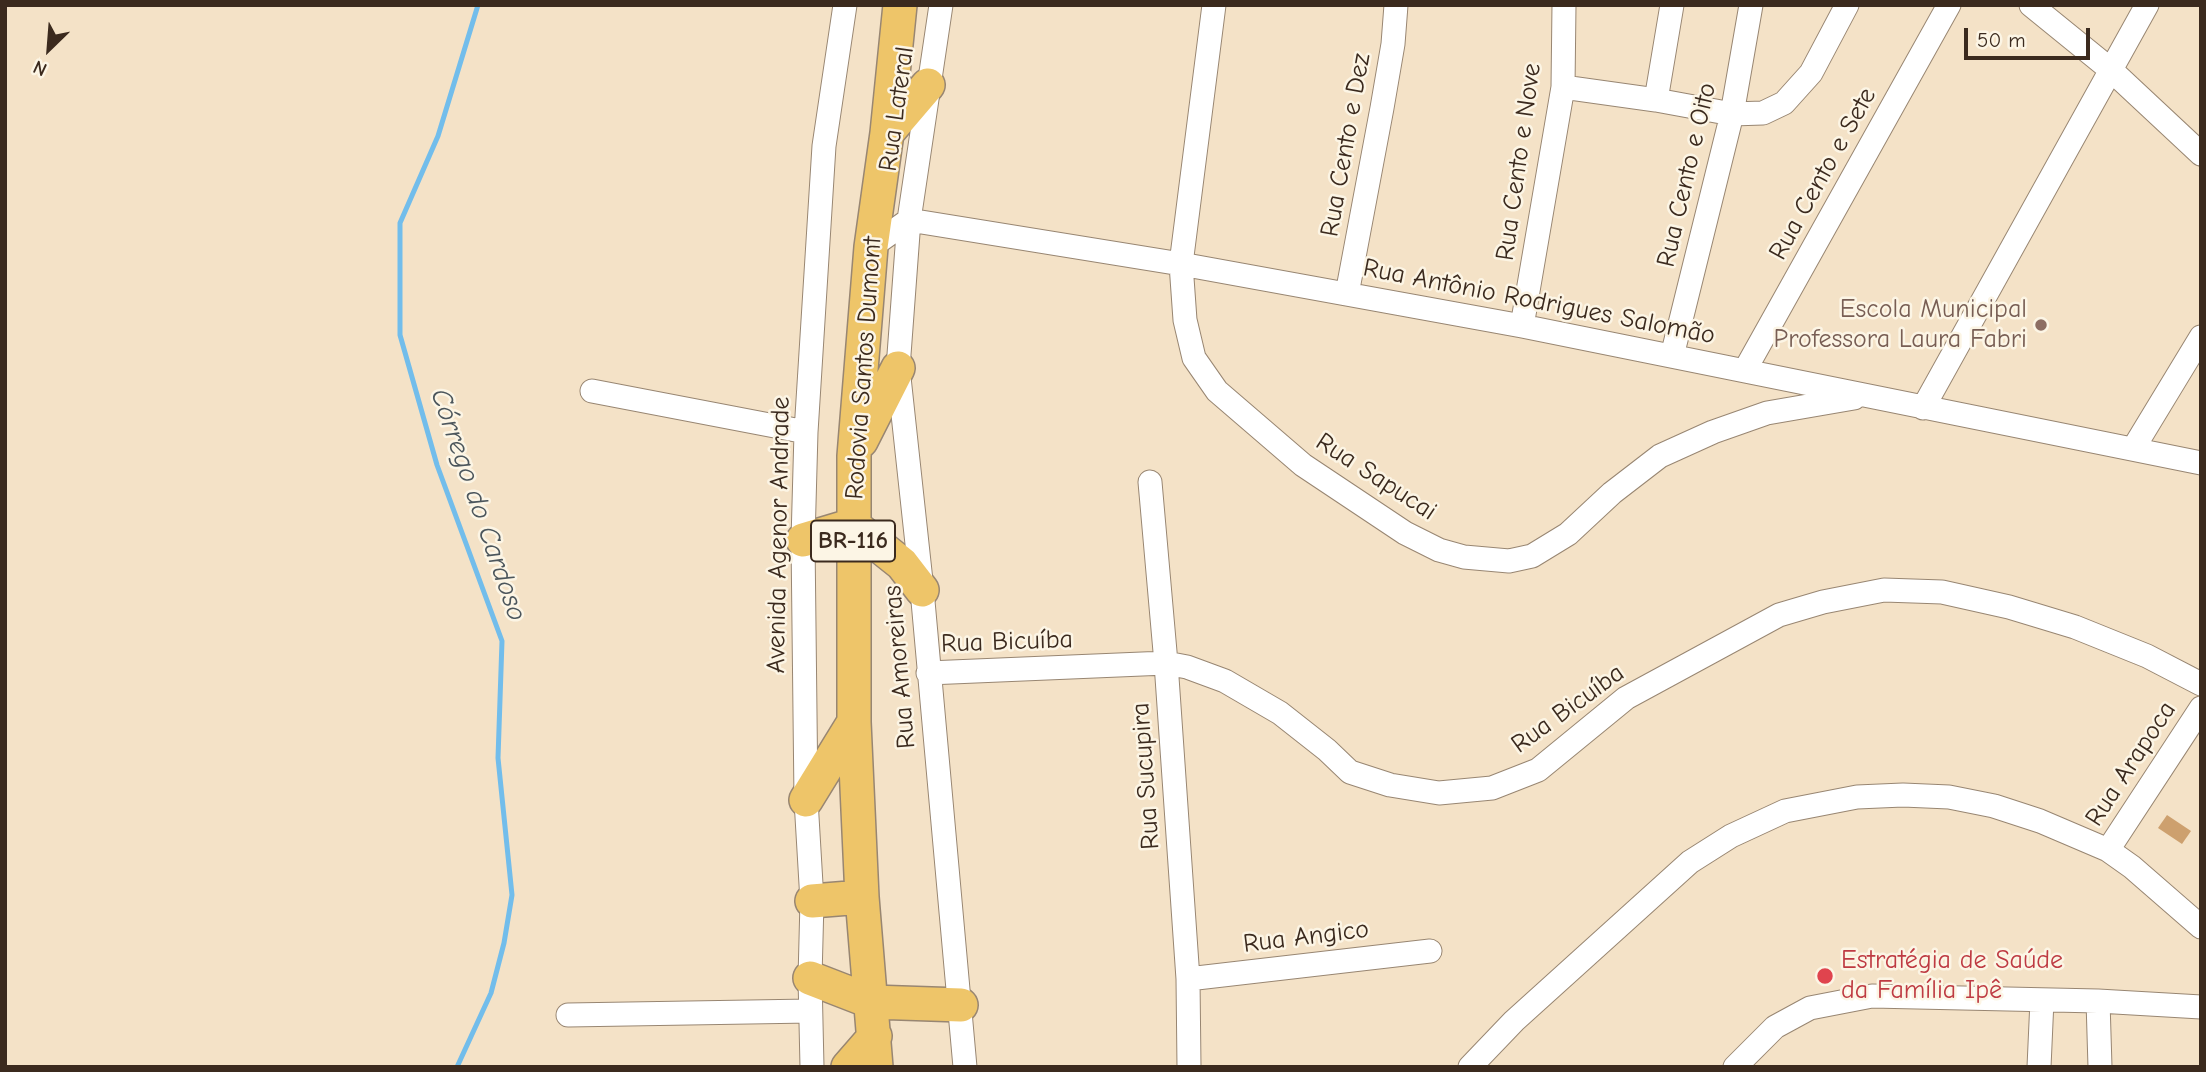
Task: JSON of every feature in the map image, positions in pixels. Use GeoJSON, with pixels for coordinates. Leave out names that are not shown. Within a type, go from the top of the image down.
{"type":"FeatureCollection","features":[{"type":"Feature","properties":{"kind":"highway","name":"Rodovia Santos Dumont"},"geometry":{"type":"LineString","coordinates":[[876,1051],[862,897],[854,722],[854,456],[871,247],[887,133],[900,5]]}},
{"type":"Feature","properties":{"kind":"highway"},"geometry":{"type":"LineString","coordinates":[[887,133],[928,85]]}},
{"type":"Feature","properties":{"kind":"highway"},"geometry":{"type":"LineString","coordinates":[[854,456],[898,369]]}},
{"type":"Feature","properties":{"kind":"highway"},"geometry":{"type":"LineString","coordinates":[[803,540],[853,525],[902,564],[922,590]]}},
{"type":"Feature","properties":{"kind":"highway"},"geometry":{"type":"LineString","coordinates":[[806,800],[854,722]]}},
{"type":"Feature","properties":{"kind":"highway"},"geometry":{"type":"LineString","coordinates":[[812,901],[862,897]]}},
{"type":"Feature","properties":{"kind":"highway"},"geometry":{"type":"LineString","coordinates":[[810,978],[872,1002],[961,1005]]}},
{"type":"Feature","properties":{"kind":"highway"},"geometry":{"type":"LineString","coordinates":[[848,1067],[876,1051]]}},
{"type":"Feature","properties":{"kind":"street","name":"Avenida Agenor Andrade"},"geometry":{"type":"LineString","coordinates":[[812,1067],[812,901],[806,800],[803,540],[806,432],[824,146],[845,5]]}},
{"type":"Feature","properties":{"kind":"street","name":"Rua Lateral"},"geometry":{"type":"LineString","coordinates":[[909,220],[941,5]]}},
{"type":"Feature","properties":{"kind":"street","name":"Rua Sapucai"},"geometry":{"type":"LineString","coordinates":[[1214,5],[1181,264],[1185,320],[1195,358],[1217,391],[1303,465],[1405,533],[1439,550],[1464,557],[1509,561],[1532,556],[1569,534],[1612,494],[1660,456],[1713,432],[1767,414],[1868,395]]}},
{"type":"Feature","properties":{"kind":"street","name":"Rua Cento e Dez"},"geometry":{"type":"LineString","coordinates":[[1347,294],[1385,95],[1396,5]]}},
{"type":"Feature","properties":{"kind":"street","name":"Rua Cento e Nove"},"geometry":{"type":"LineString","coordinates":[[1522,326],[1563,87],[1564,5]]}},
{"type":"Feature","properties":{"kind":"street"},"geometry":{"type":"LineString","coordinates":[[1656,100],[1672,5]]}},
{"type":"Feature","properties":{"kind":"street","name":"Rua Cento e Oito"},"geometry":{"type":"LineString","coordinates":[[1672,356],[1732,114],[1751,5]]}},
{"type":"Feature","properties":{"kind":"street"},"geometry":{"type":"LineString","coordinates":[[1563,87],[1732,114],[1763,113],[1784,103],[1811,73],[1847,5]]}},
{"type":"Feature","properties":{"kind":"street","name":"Rua Cento e Sete"},"geometry":{"type":"LineString","coordinates":[[1745,370],[1949,5]]}},
{"type":"Feature","properties":{"kind":"street"},"geometry":{"type":"LineString","coordinates":[[2031,5],[2111,70],[2201,154]]}},
{"type":"Feature","properties":{"kind":"street"},"geometry":{"type":"LineString","coordinates":[[1923,408],[2147,5]]}},
{"type":"Feature","properties":{"kind":"street"},"geometry":{"type":"LineString","coordinates":[[871,247],[909,220]]}},
{"type":"Feature","properties":{"kind":"street","name":"Rua Antônio Rodrigues Salomão"},"geometry":{"type":"LineString","coordinates":[[909,220],[1181,264],[1522,326],[2201,463]]}},
{"type":"Feature","properties":{"kind":"street","name":"Rua Amoreiras"},"geometry":{"type":"LineString","coordinates":[[909,220],[898,369],[922,590],[965,1067]]}},
{"type":"Feature","properties":{"kind":"street"},"geometry":{"type":"LineString","coordinates":[[2133,449],[2201,337]]}},
{"type":"Feature","properties":{"kind":"street"},"geometry":{"type":"LineString","coordinates":[[592,391],[806,432]]}},
{"type":"Feature","properties":{"kind":"street","name":"Rua Sucupira"},"geometry":{"type":"LineString","coordinates":[[1150,482],[1166,663],[1188,979],[1189,1067]]}},
{"type":"Feature","properties":{"kind":"street","name":"Rua Bicuíba"},"geometry":{"type":"LineString","coordinates":[[928,673],[1166,663],[1204,672],[1254,696],[1327,750],[1350,772],[1390,785],[1439,793],[1492,788],[1538,770],[1626,698],[1779,615],[1823,602],[1884,590],[1942,592],[2022,611],[2087,632],[2147,656],[2201,684]]}},
{"type":"Feature","properties":{"kind":"street","name":"Rua Arapoca"},"geometry":{"type":"LineString","coordinates":[[2108,850],[2201,708]]}},
{"type":"Feature","properties":{"kind":"street"},"geometry":{"type":"LineString","coordinates":[[1470,1067],[1514,1021],[1690,862],[1731,836],[1785,811],[1857,797],[1903,794],[1949,797],[1994,806],[2028,817],[2108,850],[2132,867],[2201,927]]}},
{"type":"Feature","properties":{"kind":"street","name":"Rua Angico"},"geometry":{"type":"LineString","coordinates":[[1188,979],[1430,951]]}},
{"type":"Feature","properties":{"kind":"street"},"geometry":{"type":"LineString","coordinates":[[1735,1067],[1775,1027],[1810,1008],[1872,996],[2201,1007]]}},
{"type":"Feature","properties":{"kind":"street"},"geometry":{"type":"LineString","coordinates":[[2039,1067],[2042,1000]]}},
{"type":"Feature","properties":{"kind":"street"},"geometry":{"type":"LineString","coordinates":[[2098,1002],[2100,1067]]}},
{"type":"Feature","properties":{"kind":"street"},"geometry":{"type":"LineString","coordinates":[[568,1014],[810,1010]]}},
{"type":"Feature","properties":{"kind":"building"},"geometry":{"type":"Polygon","coordinates":[[[2167,815],[2191,831],[2182,844],[2158,828],[2167,815]]]}},
{"type":"Feature","properties":{"kind":"waterway","name":"Córrego do Cardoso"},"geometry":{"type":"LineString","coordinates":[[457,1067],[491,993],[504,943],[512,895],[498,758],[502,641],[437,465],[400,335],[400,223],[438,136],[478,5]]}},
{"type":"Feature","properties":{"kind":"place","name":"Escola Municipal Professora Laura Fabri"},"geometry":{"type":"Point","coordinates":[2041,325]}},
{"type":"Feature","properties":{"kind":"place","name":"Estratégia de Saúde da Família Ipê"},"geometry":{"type":"Point","coordinates":[1825,976]}}]}
